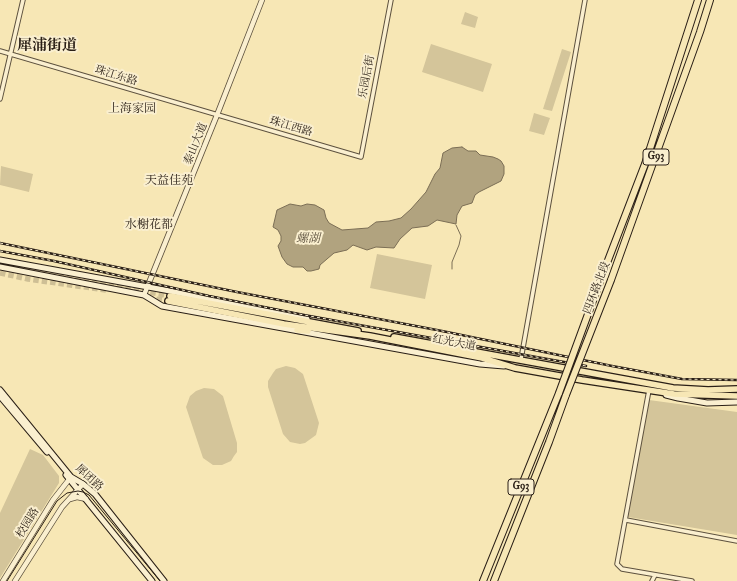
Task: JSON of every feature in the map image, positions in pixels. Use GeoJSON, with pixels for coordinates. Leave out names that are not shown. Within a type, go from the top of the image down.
{"type":"FeatureCollection","features":[{"type":"Feature","properties":{"kind":"highway","name":"四环路北段"},"geometry":{"type":"LineString","coordinates":[[484,581],[559,393],[645,164],[698,0]]}},
{"type":"Feature","properties":{"kind":"highway","name":"四环路北段"},"geometry":{"type":"LineString","coordinates":[[494,581],[611,280],[705,18],[710,0]]}},
{"type":"Feature","properties":{"kind":"highway","name":"红光大道"},"geometry":{"type":"LineString","coordinates":[[737,389],[708,390],[673,388],[522,359],[169,299],[284,324],[370,336],[482,358],[515,368],[674,394],[737,396]]}},
{"type":"Feature","properties":{"kind":"highway"},"geometry":{"type":"LineString","coordinates":[[297,330],[339,332]]}},
{"type":"Feature","properties":{"kind":"main road"},"geometry":{"type":"LineString","coordinates":[[0,260],[295,316],[331,326]]}},
{"type":"Feature","properties":{"kind":"main road"},"geometry":{"type":"LineString","coordinates":[[0,267],[144,295],[162,306],[480,364],[515,368]]}},
{"type":"Feature","properties":{"kind":"main road","name":"犀团路"},"geometry":{"type":"LineString","coordinates":[[0,390],[78,490],[152,581]]}},
{"type":"Feature","properties":{"kind":"main road"},"geometry":{"type":"LineString","coordinates":[[651,391],[707,403],[737,402]]}},
{"type":"Feature","properties":{"kind":"main road","name":"犀团路"},"geometry":{"type":"LineString","coordinates":[[0,396],[70,478],[83,484],[95,494],[164,581]]}},
{"type":"Feature","properties":{"kind":"street"},"geometry":{"type":"LineString","coordinates":[[0,99],[23,0]]}},
{"type":"Feature","properties":{"kind":"street","name":"泰山大道"},"geometry":{"type":"LineString","coordinates":[[144,295],[262,0]]}},
{"type":"Feature","properties":{"kind":"street","name":"乐园后街"},"geometry":{"type":"LineString","coordinates":[[361,157],[390,0]]}},
{"type":"Feature","properties":{"kind":"street"},"geometry":{"type":"LineString","coordinates":[[522,359],[585,0]]}},
{"type":"Feature","properties":{"kind":"street","name":"珠江东路"},"geometry":{"type":"LineString","coordinates":[[0,51],[217,115]]}},
{"type":"Feature","properties":{"kind":"street","name":"珠江西路"},"geometry":{"type":"LineString","coordinates":[[217,115],[361,157]]}},
{"type":"Feature","properties":{"kind":"street"},"geometry":{"type":"LineString","coordinates":[[651,391],[618,564],[622,569],[692,581]]}},
{"type":"Feature","properties":{"kind":"street","name":"校园路"},"geometry":{"type":"LineString","coordinates":[[4,581],[53,500],[70,478]]}},
{"type":"Feature","properties":{"kind":"street","name":"校园路"},"geometry":{"type":"LineString","coordinates":[[16,581],[62,507],[83,484]]}},
{"type":"Feature","properties":{"kind":"street"},"geometry":{"type":"LineString","coordinates":[[68,500],[77,497],[86,500]]}},
{"type":"Feature","properties":{"kind":"street"},"geometry":{"type":"LineString","coordinates":[[626,520],[737,542]]}},
{"type":"Feature","properties":{"kind":"street"},"geometry":{"type":"LineString","coordinates":[[652,581],[656,575]]}},
{"type":"Feature","properties":{"kind":"shaded area"},"geometry":{"type":"Polygon","coordinates":[[[465,12],[478,17],[475,28],[461,24],[465,12]]]}},
{"type":"Feature","properties":{"kind":"shaded area"},"geometry":{"type":"Polygon","coordinates":[[[431,44],[492,64],[483,92],[422,72],[431,44]]]}},
{"type":"Feature","properties":{"kind":"shaded area"},"geometry":{"type":"Polygon","coordinates":[[[562,49],[571,52],[552,111],[543,109],[562,49]]]}},
{"type":"Feature","properties":{"kind":"shaded area"},"geometry":{"type":"Polygon","coordinates":[[[534,113],[550,118],[544,135],[529,131],[534,113]]]}},
{"type":"Feature","properties":{"kind":"shaded area"},"geometry":{"type":"Polygon","coordinates":[[[1,166],[33,174],[29,192],[0,185],[1,166]]]}},
{"type":"Feature","properties":{"kind":"shaded area"},"geometry":{"type":"Polygon","coordinates":[[[377,254],[432,265],[425,299],[370,288],[377,254]]]}},
{"type":"Feature","properties":{"kind":"shaded area"},"geometry":{"type":"Polygon","coordinates":[[[286,366],[295,368],[303,374],[319,423],[316,435],[305,443],[300,444],[290,442],[283,434],[268,387],[268,381],[276,369],[286,366]]]}},
{"type":"Feature","properties":{"kind":"shaded area"},"geometry":{"type":"Polygon","coordinates":[[[204,388],[214,389],[223,396],[237,443],[237,452],[231,461],[222,465],[213,465],[203,458],[186,407],[190,396],[196,391],[204,388]]]}},
{"type":"Feature","properties":{"kind":"shaded area"},"geometry":{"type":"Polygon","coordinates":[[[649,400],[737,412],[737,535],[628,517],[649,400]]]}},
{"type":"Feature","properties":{"kind":"shaded area"},"geometry":{"type":"Polygon","coordinates":[[[30,449],[43,455],[59,476],[59,483],[0,578],[0,513],[30,449]]]}},
{"type":"Feature","properties":{"kind":"water","name":"螺湖"},"geometry":{"type":"Polygon","coordinates":[[[462,147],[468,151],[476,151],[480,155],[498,159],[504,166],[504,174],[501,181],[475,195],[472,203],[462,206],[457,215],[456,224],[437,220],[428,226],[412,228],[400,239],[394,248],[376,247],[367,250],[353,245],[347,250],[334,253],[320,265],[319,269],[311,271],[307,271],[303,267],[293,267],[287,264],[282,257],[278,246],[281,241],[281,236],[278,230],[273,227],[277,210],[290,204],[301,206],[307,204],[315,205],[324,210],[329,223],[342,230],[368,228],[376,222],[401,218],[426,192],[435,174],[440,168],[443,153],[452,148],[462,147]]]}},
{"type":"Feature","properties":{"kind":"waterway"},"geometry":{"type":"LineString","coordinates":[[452,269],[452,262],[461,236],[456,225]]}},
{"type":"Feature","properties":{"kind":"tunnel"},"geometry":{"type":"LineString","coordinates":[[0,264],[170,296]]}},
{"type":"Feature","properties":{"kind":"tunnel"},"geometry":{"type":"LineString","coordinates":[[0,273],[28,279],[106,290]]}},
{"type":"Feature","properties":{"kind":"tunnel"},"geometry":{"type":"LineString","coordinates":[[148,298],[168,301]]}},
{"type":"Feature","properties":{"kind":"tram line"},"geometry":{"type":"LineString","coordinates":[[7,581],[57,501],[67,493],[78,491],[89,495],[160,581]]}},
{"type":"Feature","properties":{"kind":"railway"},"geometry":{"type":"LineString","coordinates":[[0,243],[237,292],[442,331],[612,366],[682,379],[737,380]]}},
{"type":"Feature","properties":{"kind":"railway"},"geometry":{"type":"LineString","coordinates":[[0,251],[54,261],[209,296],[304,315],[586,366]]}},
{"type":"Feature","properties":{"kind":"district","name":"犀浦街道"},"geometry":{"type":"Point","coordinates":[47,46]}},
{"type":"Feature","properties":{"kind":"district","name":"上海家园"},"geometry":{"type":"Point","coordinates":[132,109]}},
{"type":"Feature","properties":{"kind":"district","name":"天益佳苑"},"geometry":{"type":"Point","coordinates":[169,181]}},
{"type":"Feature","properties":{"kind":"district","name":"水榭花都"},"geometry":{"type":"Point","coordinates":[149,225]}}]}
